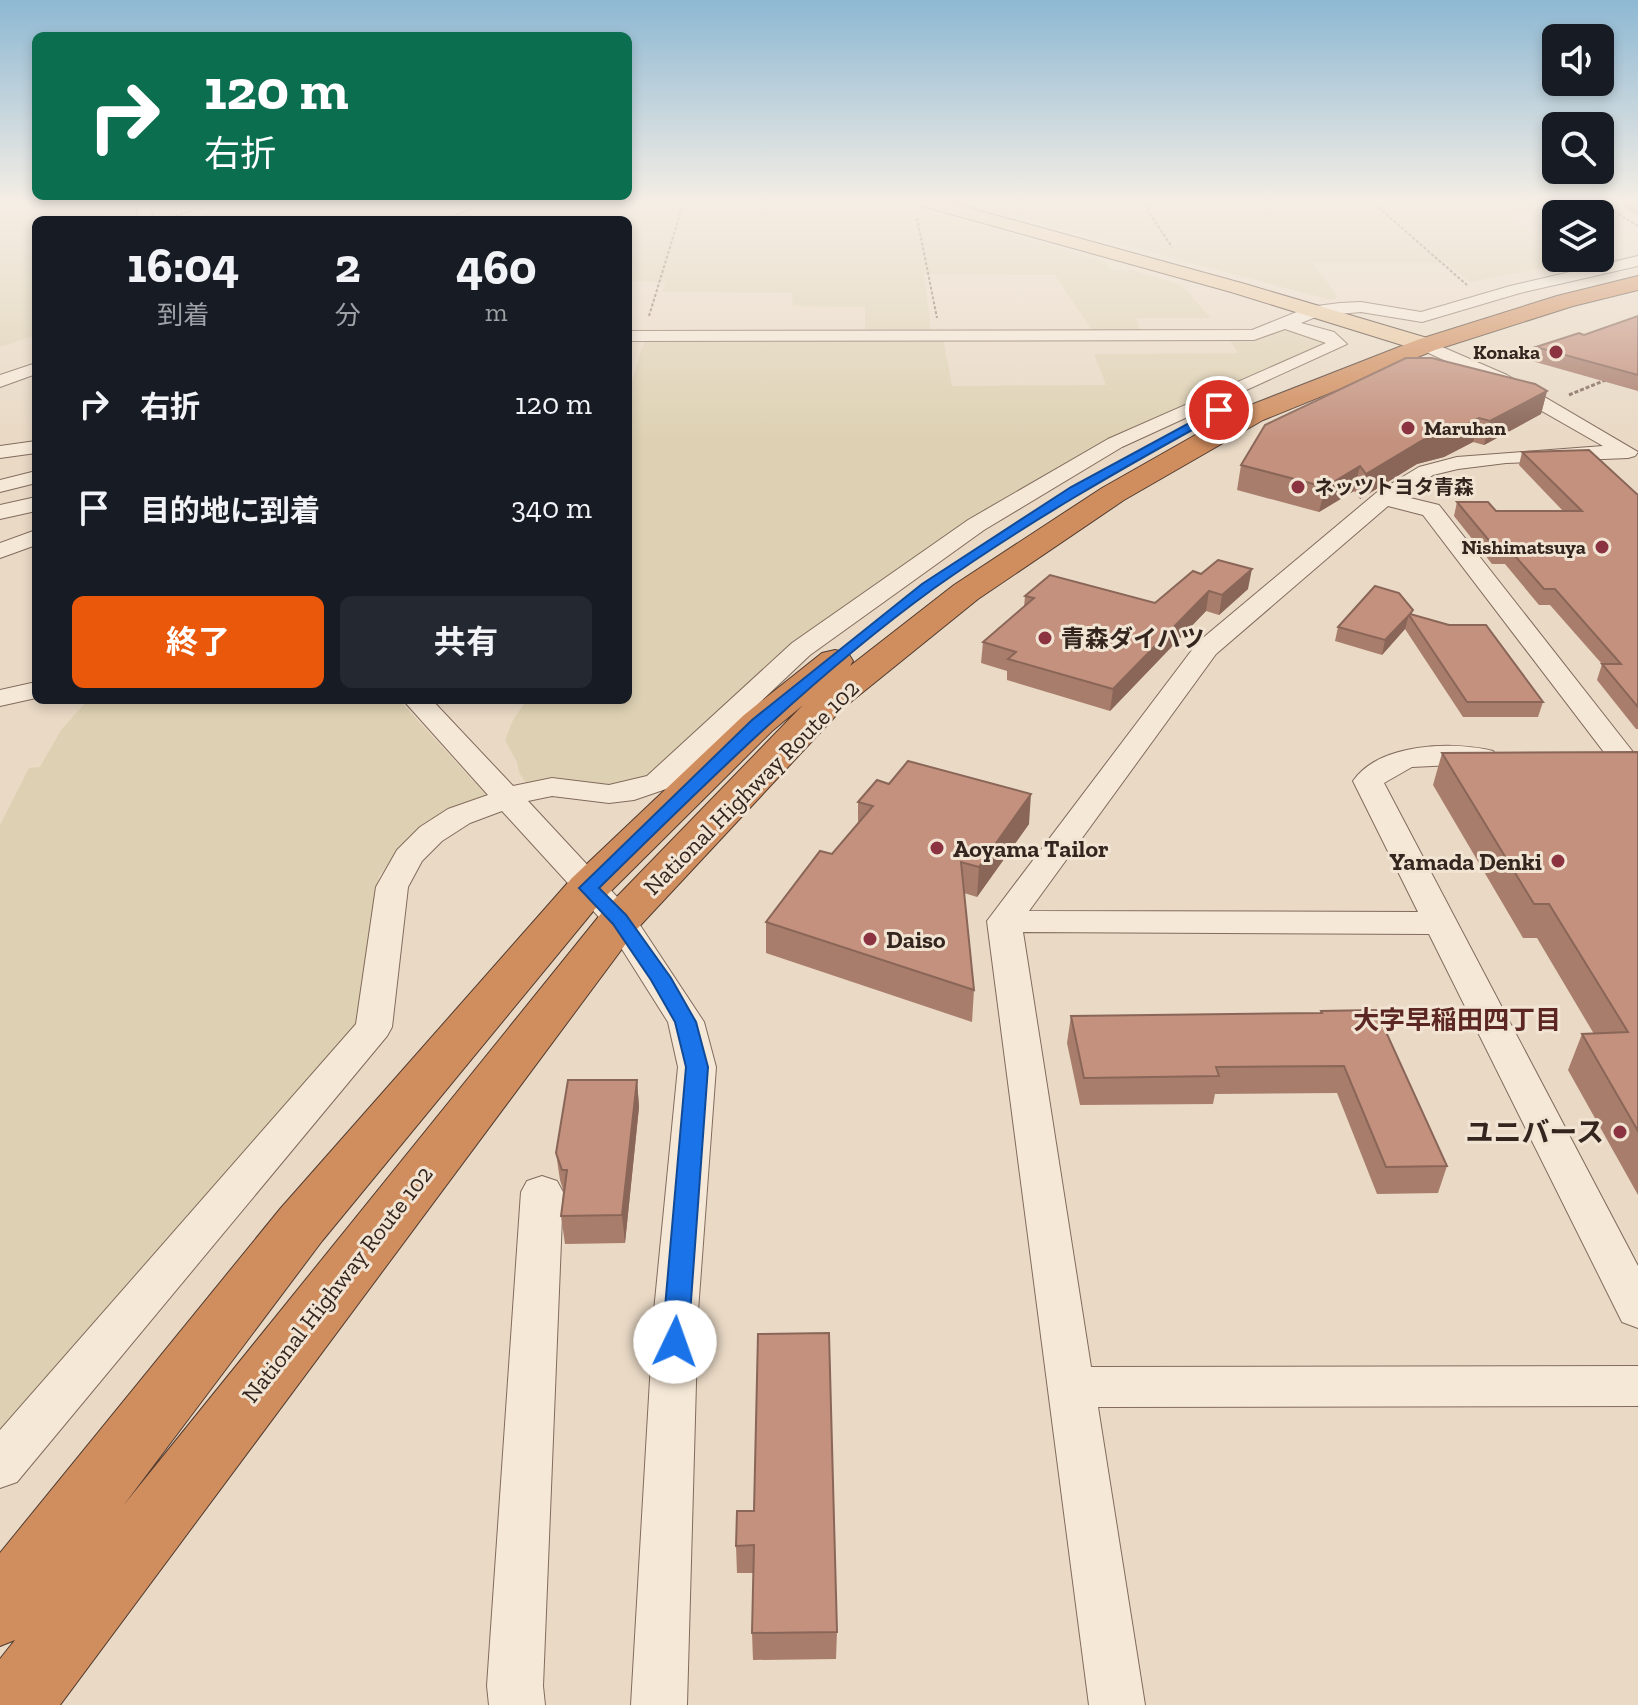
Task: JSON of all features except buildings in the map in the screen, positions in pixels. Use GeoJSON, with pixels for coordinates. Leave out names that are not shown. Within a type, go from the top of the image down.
{"type":"FeatureCollection","features":[{"type":"Feature","properties":{"kind":"highway","name":"National Highway Route 102"},"geometry":{"type":"LineString","coordinates":[[1415,341],[1426,326],[1595,281]]}},
{"type":"Feature","properties":{"kind":"highway","name":"National Highway Route 102"},"geometry":{"type":"LineString","coordinates":[[0,1610],[301,1225],[604,904],[829,701],[966,592],[1113,494],[1253,414],[1415,341],[1638,283]]}},
{"type":"Feature","properties":{"kind":"highway","name":"National Highway Route 102"},"geometry":{"type":"LineString","coordinates":[[12,1705],[604,904]]}},
{"type":"Feature","properties":{"kind":"main road"},"geometry":{"type":"LineString","coordinates":[[1208,281],[1415,341]]}},
{"type":"Feature","properties":{"kind":"street"},"geometry":{"type":"LineString","coordinates":[[636,336],[1233,337],[1254,335],[1315,311],[1361,307],[1422,317],[1556,281]]}},
{"type":"Feature","properties":{"kind":"street"},"geometry":{"type":"LineString","coordinates":[[0,1466],[374,1027],[392,887],[408,857],[431,834],[459,816],[507,797],[552,787],[609,794],[634,791],[658,782],[801,649],[976,525],[1115,443],[1338,344],[1337,340],[1328,336],[1287,324]]}},
{"type":"Feature","properties":{"kind":"street"},"geometry":{"type":"LineString","coordinates":[[1415,341],[1500,379],[1633,455]]}},
{"type":"Feature","properties":{"kind":"street"},"geometry":{"type":"LineString","coordinates":[[0,381],[32,369]]}},
{"type":"Feature","properties":{"kind":"street"},"geometry":{"type":"LineString","coordinates":[[0,452],[32,448]]}},
{"type":"Feature","properties":{"kind":"street"},"geometry":{"type":"LineString","coordinates":[[1117,1705],[1004,921],[1207,648],[1384,498],[1426,471],[1457,463],[1506,457],[1633,455]]}},
{"type":"Feature","properties":{"kind":"street"},"geometry":{"type":"LineString","coordinates":[[0,486],[32,478]]}},
{"type":"Feature","properties":{"kind":"street"},"geometry":{"type":"LineString","coordinates":[[1384,498],[1431,510],[1631,758]]}},
{"type":"Feature","properties":{"kind":"street"},"geometry":{"type":"LineString","coordinates":[[0,512],[32,505]]}},
{"type":"Feature","properties":{"kind":"street"},"geometry":{"type":"LineString","coordinates":[[0,551],[32,539]]}},
{"type":"Feature","properties":{"kind":"street"},"geometry":{"type":"LineString","coordinates":[[0,698],[32,691]]}},
{"type":"Feature","properties":{"kind":"street"},"geometry":{"type":"LineString","coordinates":[[421,704],[604,904],[660,978],[686,1022],[697,1067],[676,1311],[659,1705]]}},
{"type":"Feature","properties":{"kind":"street"},"geometry":{"type":"LineString","coordinates":[[1516,757],[1410,757],[1383,765],[1368,781],[1638,1309]]}},
{"type":"Feature","properties":{"kind":"street"},"geometry":{"type":"LineString","coordinates":[[1593,758],[1631,758]]}},
{"type":"Feature","properties":{"kind":"street"},"geometry":{"type":"LineString","coordinates":[[1004,921],[1439,923]]}},
{"type":"Feature","properties":{"kind":"street"},"geometry":{"type":"LineString","coordinates":[[517,1705],[515,1686],[542,1192]]}},
{"type":"Feature","properties":{"kind":"street"},"geometry":{"type":"LineString","coordinates":[[1071,1387],[1638,1386]]}},
{"type":"Feature","properties":{"kind":"path"},"geometry":{"type":"LineString","coordinates":[[636,336],[656,281]]}},
{"type":"Feature","properties":{"kind":"path"},"geometry":{"type":"LineString","coordinates":[[932,281],[940,336]]}},
{"type":"Feature","properties":{"kind":"path"},"geometry":{"type":"LineString","coordinates":[[1463,281],[1483,298]]}},
{"type":"Feature","properties":{"kind":"path"},"geometry":{"type":"LineString","coordinates":[[1561,398],[1612,378]]}},
{"type":"Feature","properties":{"kind":"shaded area"},"geometry":{"type":"Polygon","coordinates":[[[0,281],[32,281],[32,336],[0,347],[0,281]]]}},
{"type":"Feature","properties":{"kind":"shaded area"},"geometry":{"type":"Polygon","coordinates":[[[632,281],[925,281],[931,332],[865,331],[865,307],[793,306],[792,293],[662,292],[666,282],[632,281]]]}},
{"type":"Feature","properties":{"kind":"shaded area"},"geometry":{"type":"Polygon","coordinates":[[[1059,281],[1166,281],[1181,285],[1211,318],[1136,318],[1141,333],[1094,333],[1059,281]]]}},
{"type":"Feature","properties":{"kind":"shaded area"},"geometry":{"type":"Polygon","coordinates":[[[1258,281],[1326,281],[1338,297],[1332,300],[1258,281]]]}},
{"type":"Feature","properties":{"kind":"shaded area"},"geometry":{"type":"Polygon","coordinates":[[[1282,330],[1324,338],[1328,345],[1105,442],[778,661],[654,777],[633,785],[533,785],[525,782],[505,740],[524,704],[632,704],[632,381],[645,339],[943,339],[952,386],[1106,385],[1094,354],[1238,353],[1229,339],[1282,330]]]}},
{"type":"Feature","properties":{"kind":"shaded area"},"geometry":{"type":"Polygon","coordinates":[[[84,704],[403,704],[488,797],[398,851],[379,876],[354,1040],[0,1453],[0,825],[29,768],[40,767],[61,730],[84,704]]]}},
{"type":"Feature","properties":{"kind":"place","name":"Konaka"},"geometry":{"type":"Point","coordinates":[1556,352]}},
{"type":"Feature","properties":{"kind":"place","name":"Maruhan"},"geometry":{"type":"Point","coordinates":[1408,428]}},
{"type":"Feature","properties":{"kind":"place","name":"ネッツトヨタ青森"},"geometry":{"type":"Point","coordinates":[1298,487]}},
{"type":"Feature","properties":{"kind":"place","name":"Nishimatsuya"},"geometry":{"type":"Point","coordinates":[1602,547]}},
{"type":"Feature","properties":{"kind":"place","name":"青森ダイハツ"},"geometry":{"type":"Point","coordinates":[1045,638]}},
{"type":"Feature","properties":{"kind":"place","name":"Aoyama Tailor"},"geometry":{"type":"Point","coordinates":[937,848]}},
{"type":"Feature","properties":{"kind":"place","name":"Yamada Denki"},"geometry":{"type":"Point","coordinates":[1558,861]}},
{"type":"Feature","properties":{"kind":"place","name":"Daiso"},"geometry":{"type":"Point","coordinates":[870,939]}},
{"type":"Feature","properties":{"kind":"place","name":"ユニバース"},"geometry":{"type":"Point","coordinates":[1620,1132]}},
{"type":"Feature","properties":{"kind":"district","name":"大字早稲田四丁目"},"geometry":{"type":"Point","coordinates":[1457,1020]}},
{"type":"Feature","properties":{"kind":"route"},"geometry":{"type":"LineString","coordinates":[[675,1342],[697,1067],[686,1022],[660,978],[620,920],[588,888],[758,723],[927,587],[1075,489],[1219,410]]}}]}
